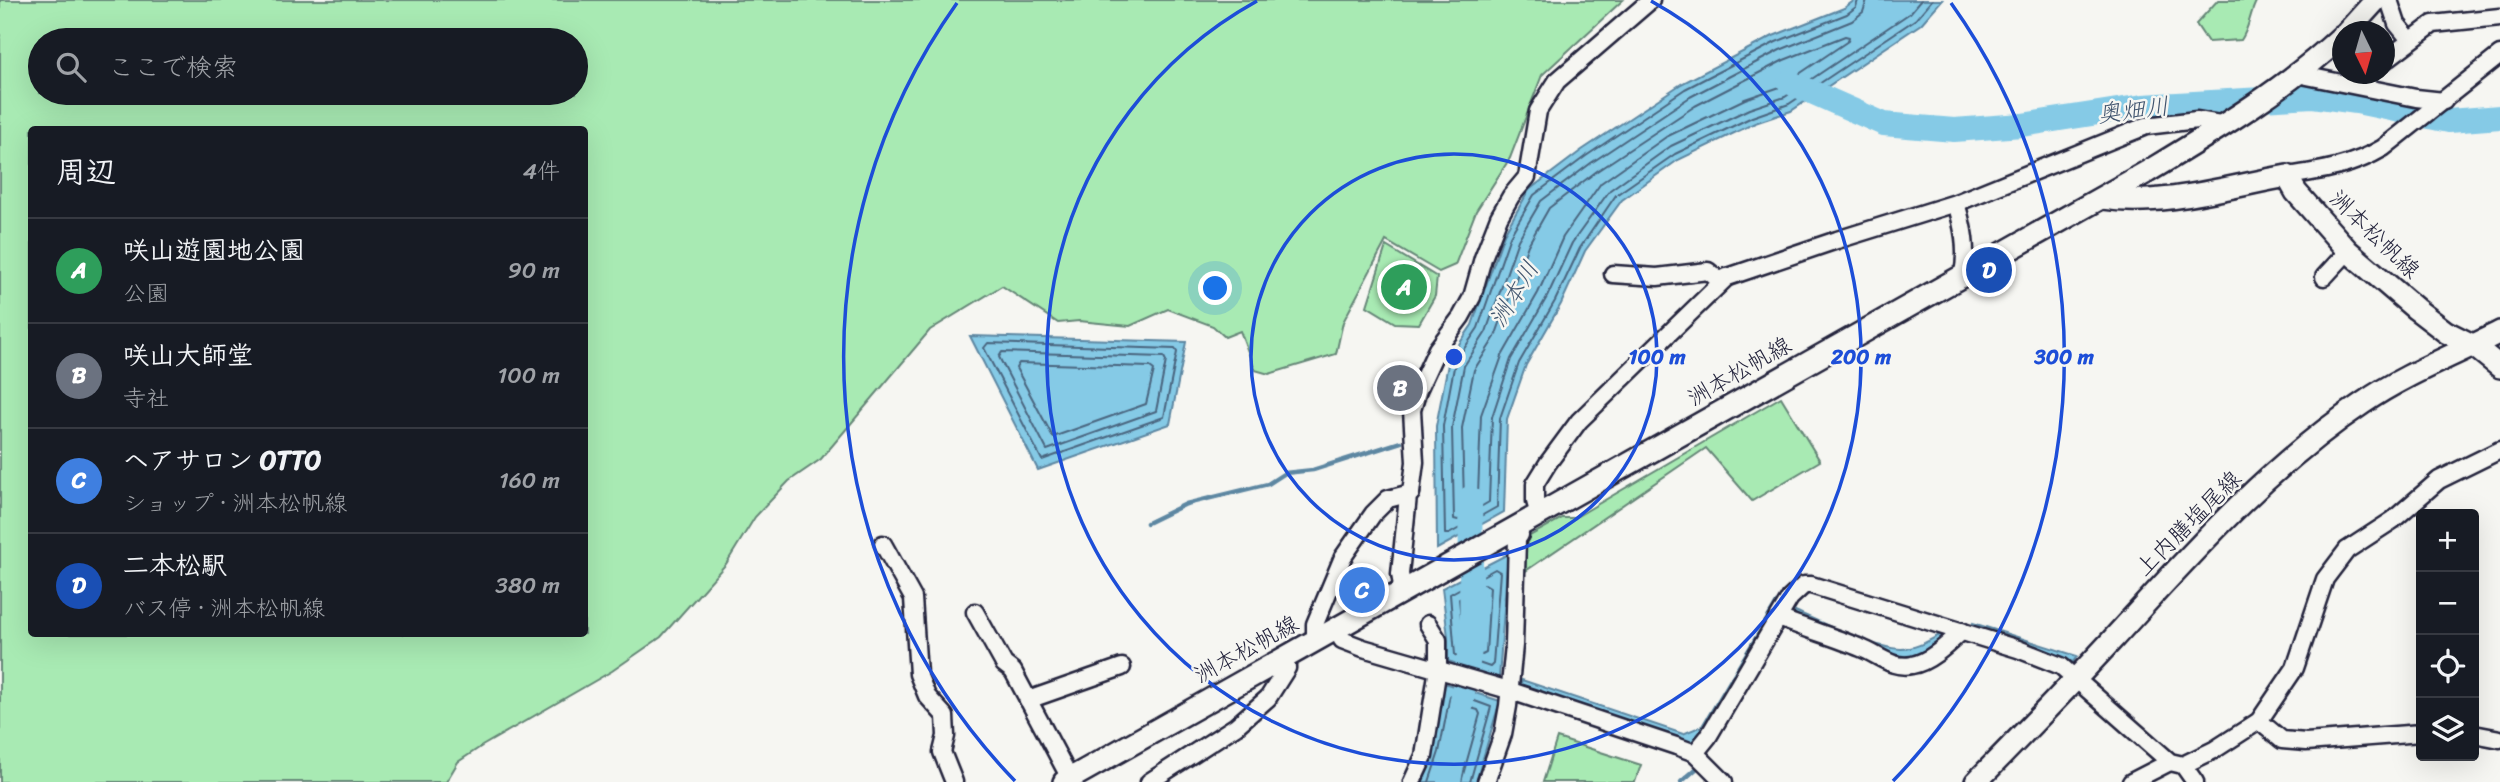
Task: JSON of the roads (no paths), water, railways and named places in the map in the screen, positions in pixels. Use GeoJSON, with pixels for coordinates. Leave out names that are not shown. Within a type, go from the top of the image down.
{"type":"FeatureCollection","features":[{"type":"Feature","properties":{"kind":"main road"},"geometry":{"type":"LineString","coordinates":[[2357,21],[2376,0]]}},
{"type":"Feature","properties":{"kind":"main road","name":"洲本松帆線"},"geometry":{"type":"LineString","coordinates":[[1069,781],[1410,587],[1516,533],[1539,515],[2102,198],[2226,125],[2292,78],[2332,45]]}},
{"type":"Feature","properties":{"kind":"main road"},"geometry":{"type":"LineString","coordinates":[[2102,198],[2160,200],[2287,176]]}},
{"type":"Feature","properties":{"kind":"main road","name":"洲本松帆線"},"geometry":{"type":"LineString","coordinates":[[2287,176],[2296,192],[2348,251],[2446,332],[2474,346],[2500,367]]}},
{"type":"Feature","properties":{"kind":"main road"},"geometry":{"type":"LineString","coordinates":[[2474,346],[2500,332]]}},
{"type":"Feature","properties":{"kind":"main road","name":"上内膳塩尾線"},"geometry":{"type":"LineString","coordinates":[[1976,782],[2210,534],[2295,455],[2364,402],[2474,346]]}},
{"type":"Feature","properties":{"kind":"street"},"geometry":{"type":"LineString","coordinates":[[1410,587],[1400,575],[1408,496],[1411,493],[1415,462],[1412,410],[1418,390],[1437,349],[1472,297],[1499,217],[1511,196],[1527,177],[1538,111],[1557,81],[1651,0]]}},
{"type":"Feature","properties":{"kind":"street"},"geometry":{"type":"LineString","coordinates":[[2389,0],[2397,24],[2410,40]]}},
{"type":"Feature","properties":{"kind":"street"},"geometry":{"type":"LineString","coordinates":[[2395,53],[2433,24],[2500,17]]}},
{"type":"Feature","properties":{"kind":"street"},"geometry":{"type":"LineString","coordinates":[[2287,176],[2338,168],[2371,156],[2500,55]]}},
{"type":"Feature","properties":{"kind":"street"},"geometry":{"type":"LineString","coordinates":[[2292,78],[2332,79]]}},
{"type":"Feature","properties":{"kind":"street"},"geometry":{"type":"LineString","coordinates":[[2376,84],[2440,104]]}},
{"type":"Feature","properties":{"kind":"street"},"geometry":{"type":"LineString","coordinates":[[1613,274],[1657,278],[1708,271],[1719,280],[1956,203],[2146,126],[2197,120],[2226,125]]}},
{"type":"Feature","properties":{"kind":"street"},"geometry":{"type":"LineString","coordinates":[[1956,203],[1964,232],[1964,274]]}},
{"type":"Feature","properties":{"kind":"street"},"geometry":{"type":"LineString","coordinates":[[2324,277],[2348,251]]}},
{"type":"Feature","properties":{"kind":"street"},"geometry":{"type":"LineString","coordinates":[[1539,515],[1535,502],[1535,484],[1580,421],[1727,277]]}},
{"type":"Feature","properties":{"kind":"street"},"geometry":{"type":"LineString","coordinates":[[2131,782],[2214,750],[2259,721],[2295,668],[2325,579],[2347,551],[2392,520],[2439,480],[2500,450]]}},
{"type":"Feature","properties":{"kind":"street"},"geometry":{"type":"LineString","coordinates":[[1315,640],[1314,624],[1343,558],[1373,514],[1388,499],[1411,493]]}},
{"type":"Feature","properties":{"kind":"street"},"geometry":{"type":"LineString","coordinates":[[1486,782],[1503,734],[1508,690],[1516,533]]}},
{"type":"Feature","properties":{"kind":"street"},"geometry":{"type":"LineString","coordinates":[[883,544],[913,598],[918,674],[927,696],[945,716],[946,736],[942,752],[954,782]]}},
{"type":"Feature","properties":{"kind":"street"},"geometry":{"type":"LineString","coordinates":[[1695,753],[1708,737],[1797,591],[1804,585],[1811,585],[2018,649],[2061,666],[2195,782]]}},
{"type":"Feature","properties":{"kind":"street"},"geometry":{"type":"LineString","coordinates":[[975,612],[1004,664],[1013,671],[1069,781]]}},
{"type":"Feature","properties":{"kind":"street"},"geometry":{"type":"LineString","coordinates":[[1779,618],[1861,648],[1888,663],[1903,667],[1915,665],[1931,657],[1962,632]]}},
{"type":"Feature","properties":{"kind":"street"},"geometry":{"type":"LineString","coordinates":[[1412,782],[1424,755],[1440,669],[1438,640],[1428,624]]}},
{"type":"Feature","properties":{"kind":"street"},"geometry":{"type":"LineString","coordinates":[[1336,629],[1342,640],[1508,690],[1695,753],[1724,782]]}},
{"type":"Feature","properties":{"kind":"street"},"geometry":{"type":"LineString","coordinates":[[1149,782],[1236,726],[1268,698],[1287,668],[1282,659]]}},
{"type":"Feature","properties":{"kind":"street"},"geometry":{"type":"LineString","coordinates":[[1028,700],[1122,667]]}},
{"type":"Feature","properties":{"kind":"street"},"geometry":{"type":"LineString","coordinates":[[2259,721],[2282,740],[2306,742],[2416,733]]}},
{"type":"Feature","properties":{"kind":"street"},"geometry":{"type":"LineString","coordinates":[[2479,735],[2500,738]]}},
{"type":"Feature","properties":{"kind":"water"},"geometry":{"type":"Polygon","coordinates":[[[1855,0],[1942,0],[1921,24],[1791,111],[1755,123],[1678,160],[1622,200],[1585,251],[1561,304],[1526,365],[1507,419],[1504,512],[1437,549],[1436,426],[1449,359],[1472,325],[1504,234],[1529,190],[1582,150],[1681,84],[1773,36],[1844,8],[1855,0]]]}},
{"type":"Feature","properties":{"kind":"water"},"geometry":{"type":"Polygon","coordinates":[[[970,336],[1186,342],[1170,424],[1038,470],[970,336]]]}},
{"type":"Feature","properties":{"kind":"water"},"geometry":{"type":"Polygon","coordinates":[[[1508,554],[1499,678],[1448,661],[1442,588],[1508,554]]]}},
{"type":"Feature","properties":{"kind":"water"},"geometry":{"type":"Polygon","coordinates":[[[1776,602],[1781,606],[1706,735],[1695,743],[1682,744],[1519,689],[1522,680],[1683,734],[1702,726],[1776,602]]]}},
{"type":"Feature","properties":{"kind":"water"},"geometry":{"type":"Polygon","coordinates":[[[1795,611],[1889,648],[1901,649],[1923,644],[1943,633],[1946,638],[1922,653],[1900,656],[1870,649],[1836,636],[1794,617],[1795,611]]]}},
{"type":"Feature","properties":{"kind":"water"},"geometry":{"type":"Polygon","coordinates":[[[1973,623],[2077,656],[2073,662],[2033,646],[1972,628],[1973,623]]]}},
{"type":"Feature","properties":{"kind":"water"},"geometry":{"type":"Polygon","coordinates":[[[1444,683],[1500,701],[1476,782],[1422,782],[1433,750],[1444,683]]]}},
{"type":"Feature","properties":{"kind":"waterway","name":"奥畑川"},"geometry":{"type":"LineString","coordinates":[[1789,82],[1884,124],[1954,130],[2022,125],[2143,106],[2313,96],[2449,121],[2500,117]]}},
{"type":"Feature","properties":{"kind":"waterway"},"geometry":{"type":"LineString","coordinates":[[1147,523],[1186,504],[1268,484],[1285,473],[1313,470],[1401,442]]}},
{"type":"Feature","properties":{"kind":"waterway","name":"洲本川"},"geometry":{"type":"LineString","coordinates":[[1449,782],[1472,637],[1470,498]]}},
{"type":"Feature","properties":{"kind":"waterway"},"geometry":{"type":"LineString","coordinates":[[1681,782],[1696,769]]}},
{"type":"Feature","properties":{"kind":"place","name":"二本松駅"},"geometry":{"type":"Point","coordinates":[1989,270]}},
{"type":"Feature","properties":{"kind":"place","name":"咲山遊園地公園"},"geometry":{"type":"Point","coordinates":[1404,287]}},
{"type":"Feature","properties":{"kind":"place","name":"咲山大師堂"},"geometry":{"type":"Point","coordinates":[1400,388]}},
{"type":"Feature","properties":{"kind":"place","name":"ヘアサロン OTTO"},"geometry":{"type":"Point","coordinates":[1362,590]}}]}
